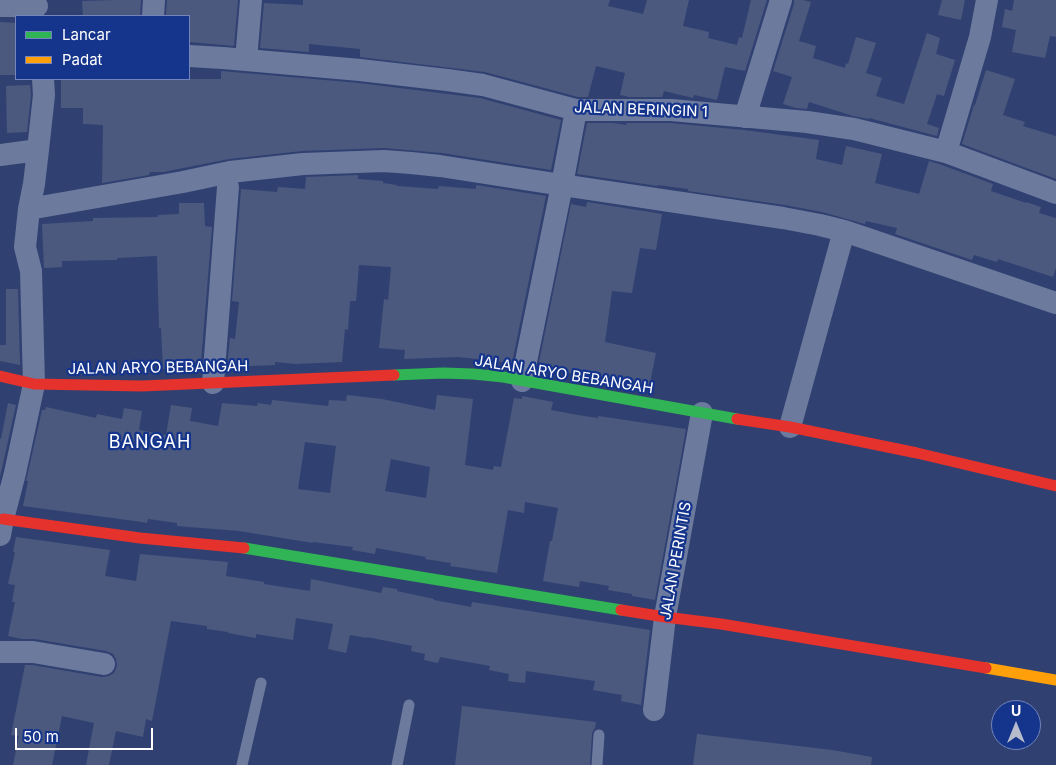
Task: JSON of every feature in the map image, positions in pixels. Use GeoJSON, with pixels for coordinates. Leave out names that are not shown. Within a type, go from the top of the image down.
{"type":"FeatureCollection","features":[{"type":"Feature","properties":{"kind":"street"},"geometry":{"type":"LineString","coordinates":[[152,15],[154,0]]}},
{"type":"Feature","properties":{"kind":"street"},"geometry":{"type":"LineString","coordinates":[[246,60],[250,0]]}},
{"type":"Feature","properties":{"kind":"street"},"geometry":{"type":"LineString","coordinates":[[745,116],[781,0]]}},
{"type":"Feature","properties":{"kind":"street"},"geometry":{"type":"LineString","coordinates":[[946,152],[980,36],[987,0]]}},
{"type":"Feature","properties":{"kind":"street"},"geometry":{"type":"LineString","coordinates":[[0,6],[37,8]]}},
{"type":"Feature","properties":{"kind":"street","name":"JALAN BERINGIN 1"},"geometry":{"type":"LineString","coordinates":[[190,56],[360,70],[456,81],[483,85],[576,110],[671,110],[807,122],[854,129],[946,152],[1056,193]]}},
{"type":"Feature","properties":{"kind":"street"},"geometry":{"type":"LineString","coordinates":[[43,80],[44,95],[25,247],[31,271],[34,384],[1,527],[238,547],[665,617],[721,624],[1056,680]]}},
{"type":"Feature","properties":{"kind":"street"},"geometry":{"type":"LineString","coordinates":[[522,381],[576,110]]}},
{"type":"Feature","properties":{"kind":"street"},"geometry":{"type":"LineString","coordinates":[[0,155],[38,150]]}},
{"type":"Feature","properties":{"kind":"street"},"geometry":{"type":"LineString","coordinates":[[29,209],[230,172],[303,164],[384,161],[412,163],[783,218],[844,231],[1056,303]]}},
{"type":"Feature","properties":{"kind":"street"},"geometry":{"type":"LineString","coordinates":[[213,383],[228,187]]}},
{"type":"Feature","properties":{"kind":"street"},"geometry":{"type":"LineString","coordinates":[[790,427],[844,231]]}},
{"type":"Feature","properties":{"kind":"street","name":"JALAN ARYO BEBANGAH"},"geometry":{"type":"LineString","coordinates":[[0,376],[34,384],[134,386],[443,372],[472,374],[790,427],[918,453],[1056,486]]}},
{"type":"Feature","properties":{"kind":"street","name":"JALAN PERINTIS"},"geometry":{"type":"LineString","coordinates":[[654,710],[665,617],[702,413]]}},
{"type":"Feature","properties":{"kind":"street"},"geometry":{"type":"LineString","coordinates":[[0,652],[33,652],[104,664]]}},
{"type":"Feature","properties":{"kind":"lane"},"geometry":{"type":"LineString","coordinates":[[242,765],[260,683]]}},
{"type":"Feature","properties":{"kind":"lane"},"geometry":{"type":"LineString","coordinates":[[397,765],[409,705]]}},
{"type":"Feature","properties":{"kind":"lane"},"geometry":{"type":"LineString","coordinates":[[597,765],[599,735]]}},
{"type":"Feature","properties":{"kind":"building"},"geometry":{"type":"Polygon","coordinates":[[[141,0],[140,15],[83,15],[82,1],[141,0]]]}},
{"type":"Feature","properties":{"kind":"building"},"geometry":{"type":"Polygon","coordinates":[[[167,0],[238,0],[234,46],[190,42],[190,15],[166,15],[167,0]]]}},
{"type":"Feature","properties":{"kind":"building"},"geometry":{"type":"Polygon","coordinates":[[[303,0],[610,0],[608,6],[643,14],[647,0],[689,0],[683,26],[709,32],[708,38],[737,45],[739,37],[742,38],[751,0],[767,0],[745,71],[725,67],[717,100],[694,95],[693,98],[664,91],[662,97],[629,97],[620,95],[625,73],[596,66],[588,97],[578,97],[485,72],[360,57],[360,49],[309,44],[309,52],[260,48],[264,3],[303,5],[303,0]]]}},
{"type":"Feature","properties":{"kind":"building"},"geometry":{"type":"Polygon","coordinates":[[[794,0],[811,2],[799,41],[816,46],[813,58],[845,68],[856,37],[876,43],[866,73],[882,78],[876,96],[904,104],[927,33],[940,38],[936,54],[955,60],[944,96],[937,94],[927,124],[939,128],[937,136],[869,118],[853,116],[809,102],[807,109],[783,104],[792,77],[773,71],[794,0]]]}},
{"type":"Feature","properties":{"kind":"building"},"geometry":{"type":"Polygon","coordinates":[[[942,0],[965,0],[961,20],[938,15],[942,0]]]}},
{"type":"Feature","properties":{"kind":"building"},"geometry":{"type":"Polygon","coordinates":[[[1014,0],[1056,0],[1056,37],[1050,36],[1045,58],[1012,52],[1016,30],[1002,27],[1005,9],[1012,11],[1014,0]]]}},
{"type":"Feature","properties":{"kind":"building"},"geometry":{"type":"Polygon","coordinates":[[[0,22],[15,23],[15,75],[0,75],[0,22]]]}},
{"type":"Feature","properties":{"kind":"building"},"geometry":{"type":"Polygon","coordinates":[[[986,70],[1015,79],[1003,115],[1025,122],[1023,126],[1056,136],[1056,179],[962,144],[986,70]]]}},
{"type":"Feature","properties":{"kind":"building"},"geometry":{"type":"Polygon","coordinates":[[[221,71],[359,83],[480,98],[561,120],[551,170],[442,153],[384,148],[302,151],[229,159],[163,172],[150,172],[149,175],[102,183],[103,125],[83,124],[83,108],[61,108],[61,80],[221,79],[221,71]]]}},
{"type":"Feature","properties":{"kind":"building"},"geometry":{"type":"Polygon","coordinates":[[[30,85],[31,95],[27,132],[7,133],[6,86],[30,85]]]}},
{"type":"Feature","properties":{"kind":"building"},"geometry":{"type":"Polygon","coordinates":[[[587,123],[626,125],[627,123],[670,123],[819,140],[816,159],[842,165],[846,146],[882,154],[875,183],[919,194],[929,161],[942,165],[993,184],[991,191],[1041,207],[1039,213],[1056,218],[1056,268],[1053,277],[998,259],[997,262],[974,255],[972,260],[895,234],[897,228],[866,221],[865,224],[822,212],[688,191],[688,189],[577,174],[587,123]]]}},
{"type":"Feature","properties":{"kind":"building"},"geometry":{"type":"Polygon","coordinates":[[[358,175],[358,179],[383,181],[383,183],[397,186],[438,189],[439,186],[476,189],[476,185],[546,196],[512,363],[458,357],[404,359],[405,350],[379,348],[384,299],[388,300],[391,267],[359,265],[356,301],[350,301],[348,330],[345,329],[342,362],[296,364],[275,362],[275,365],[227,367],[230,338],[235,339],[239,302],[232,301],[241,189],[277,192],[278,187],[305,189],[306,177],[358,175]]]}},
{"type":"Feature","properties":{"kind":"building"},"geometry":{"type":"Polygon","coordinates":[[[587,202],[662,214],[656,250],[640,248],[632,293],[612,291],[605,342],[656,353],[649,388],[538,367],[571,204],[586,207],[587,202]]]}},
{"type":"Feature","properties":{"kind":"building"},"geometry":{"type":"Polygon","coordinates":[[[179,203],[204,203],[205,226],[212,227],[201,362],[182,362],[182,369],[163,369],[161,328],[159,328],[157,256],[117,258],[117,260],[62,261],[62,267],[44,268],[42,224],[93,221],[93,218],[158,217],[158,215],[179,214],[179,203]]]}},
{"type":"Feature","properties":{"kind":"building"},"geometry":{"type":"Polygon","coordinates":[[[6,289],[18,289],[20,365],[0,361],[0,345],[6,345],[6,289]]]}},
{"type":"Feature","properties":{"kind":"building"},"geometry":{"type":"Polygon","coordinates":[[[347,395],[382,399],[435,410],[437,395],[473,399],[465,465],[493,470],[494,466],[501,467],[514,398],[522,399],[522,396],[553,402],[551,410],[686,429],[655,600],[608,590],[609,586],[580,581],[579,587],[543,581],[558,508],[525,502],[524,513],[508,510],[497,573],[450,566],[451,563],[376,548],[375,554],[352,550],[353,547],[313,543],[239,531],[177,526],[177,523],[148,519],[147,523],[23,506],[28,481],[26,481],[42,410],[45,410],[46,407],[96,418],[97,414],[122,419],[124,408],[142,411],[139,430],[166,435],[171,405],[192,408],[190,421],[218,426],[222,403],[257,406],[258,403],[271,405],[272,400],[328,406],[329,400],[346,401],[347,395]],[[305,442],[298,489],[330,493],[336,446],[305,442]],[[391,459],[385,491],[426,498],[430,467],[391,459]]]}},
{"type":"Feature","properties":{"kind":"building"},"geometry":{"type":"Polygon","coordinates":[[[8,403],[16,405],[0,477],[0,438],[8,403]]]}},
{"type":"Feature","properties":{"kind":"building"},"geometry":{"type":"Polygon","coordinates":[[[16,537],[110,550],[105,576],[136,581],[140,554],[228,562],[226,576],[264,582],[264,584],[310,591],[311,579],[381,593],[383,587],[471,607],[472,602],[650,630],[641,705],[621,701],[622,695],[593,690],[595,681],[526,671],[525,683],[508,681],[509,674],[489,670],[490,666],[440,657],[438,663],[424,660],[425,654],[411,651],[412,646],[367,637],[350,635],[346,653],[328,649],[333,624],[296,618],[293,640],[256,634],[256,638],[207,629],[207,626],[171,621],[152,721],[146,719],[143,737],[116,731],[109,765],[86,765],[94,723],[62,716],[52,765],[13,765],[19,736],[11,735],[25,665],[102,677],[114,673],[117,666],[113,654],[106,651],[8,636],[15,602],[12,602],[15,585],[8,584],[15,552],[13,552],[16,537]]]}},
{"type":"Feature","properties":{"kind":"building"},"geometry":{"type":"Polygon","coordinates":[[[462,706],[596,722],[592,734],[590,765],[455,765],[462,706]]]}},
{"type":"Feature","properties":{"kind":"building"},"geometry":{"type":"Polygon","coordinates":[[[697,734],[832,750],[872,757],[871,765],[693,765],[697,734]]]}},
{"type":"Feature","properties":{"kind":"traffic: fast"},"geometry":{"type":"LineString","coordinates":[[394,375],[443,373],[503,377],[737,419]]}},
{"type":"Feature","properties":{"kind":"traffic: fast"},"geometry":{"type":"LineString","coordinates":[[244,548],[621,610]]}},
{"type":"Feature","properties":{"kind":"traffic: slow"},"geometry":{"type":"LineString","coordinates":[[986,668],[1056,680]]}},
{"type":"Feature","properties":{"kind":"traffic: jam"},"geometry":{"type":"LineString","coordinates":[[0,376],[34,384],[142,386],[394,375]]}},
{"type":"Feature","properties":{"kind":"traffic: jam"},"geometry":{"type":"LineString","coordinates":[[737,419],[790,427],[917,453],[1056,486]]}},
{"type":"Feature","properties":{"kind":"traffic: jam"},"geometry":{"type":"LineString","coordinates":[[3,519],[140,538],[244,548]]}},
{"type":"Feature","properties":{"kind":"traffic: jam"},"geometry":{"type":"LineString","coordinates":[[621,610],[721,624],[986,668]]}},
{"type":"Feature","properties":{"kind":"district","name":"BANGAH"},"geometry":{"type":"Point","coordinates":[150,443]}}]}
